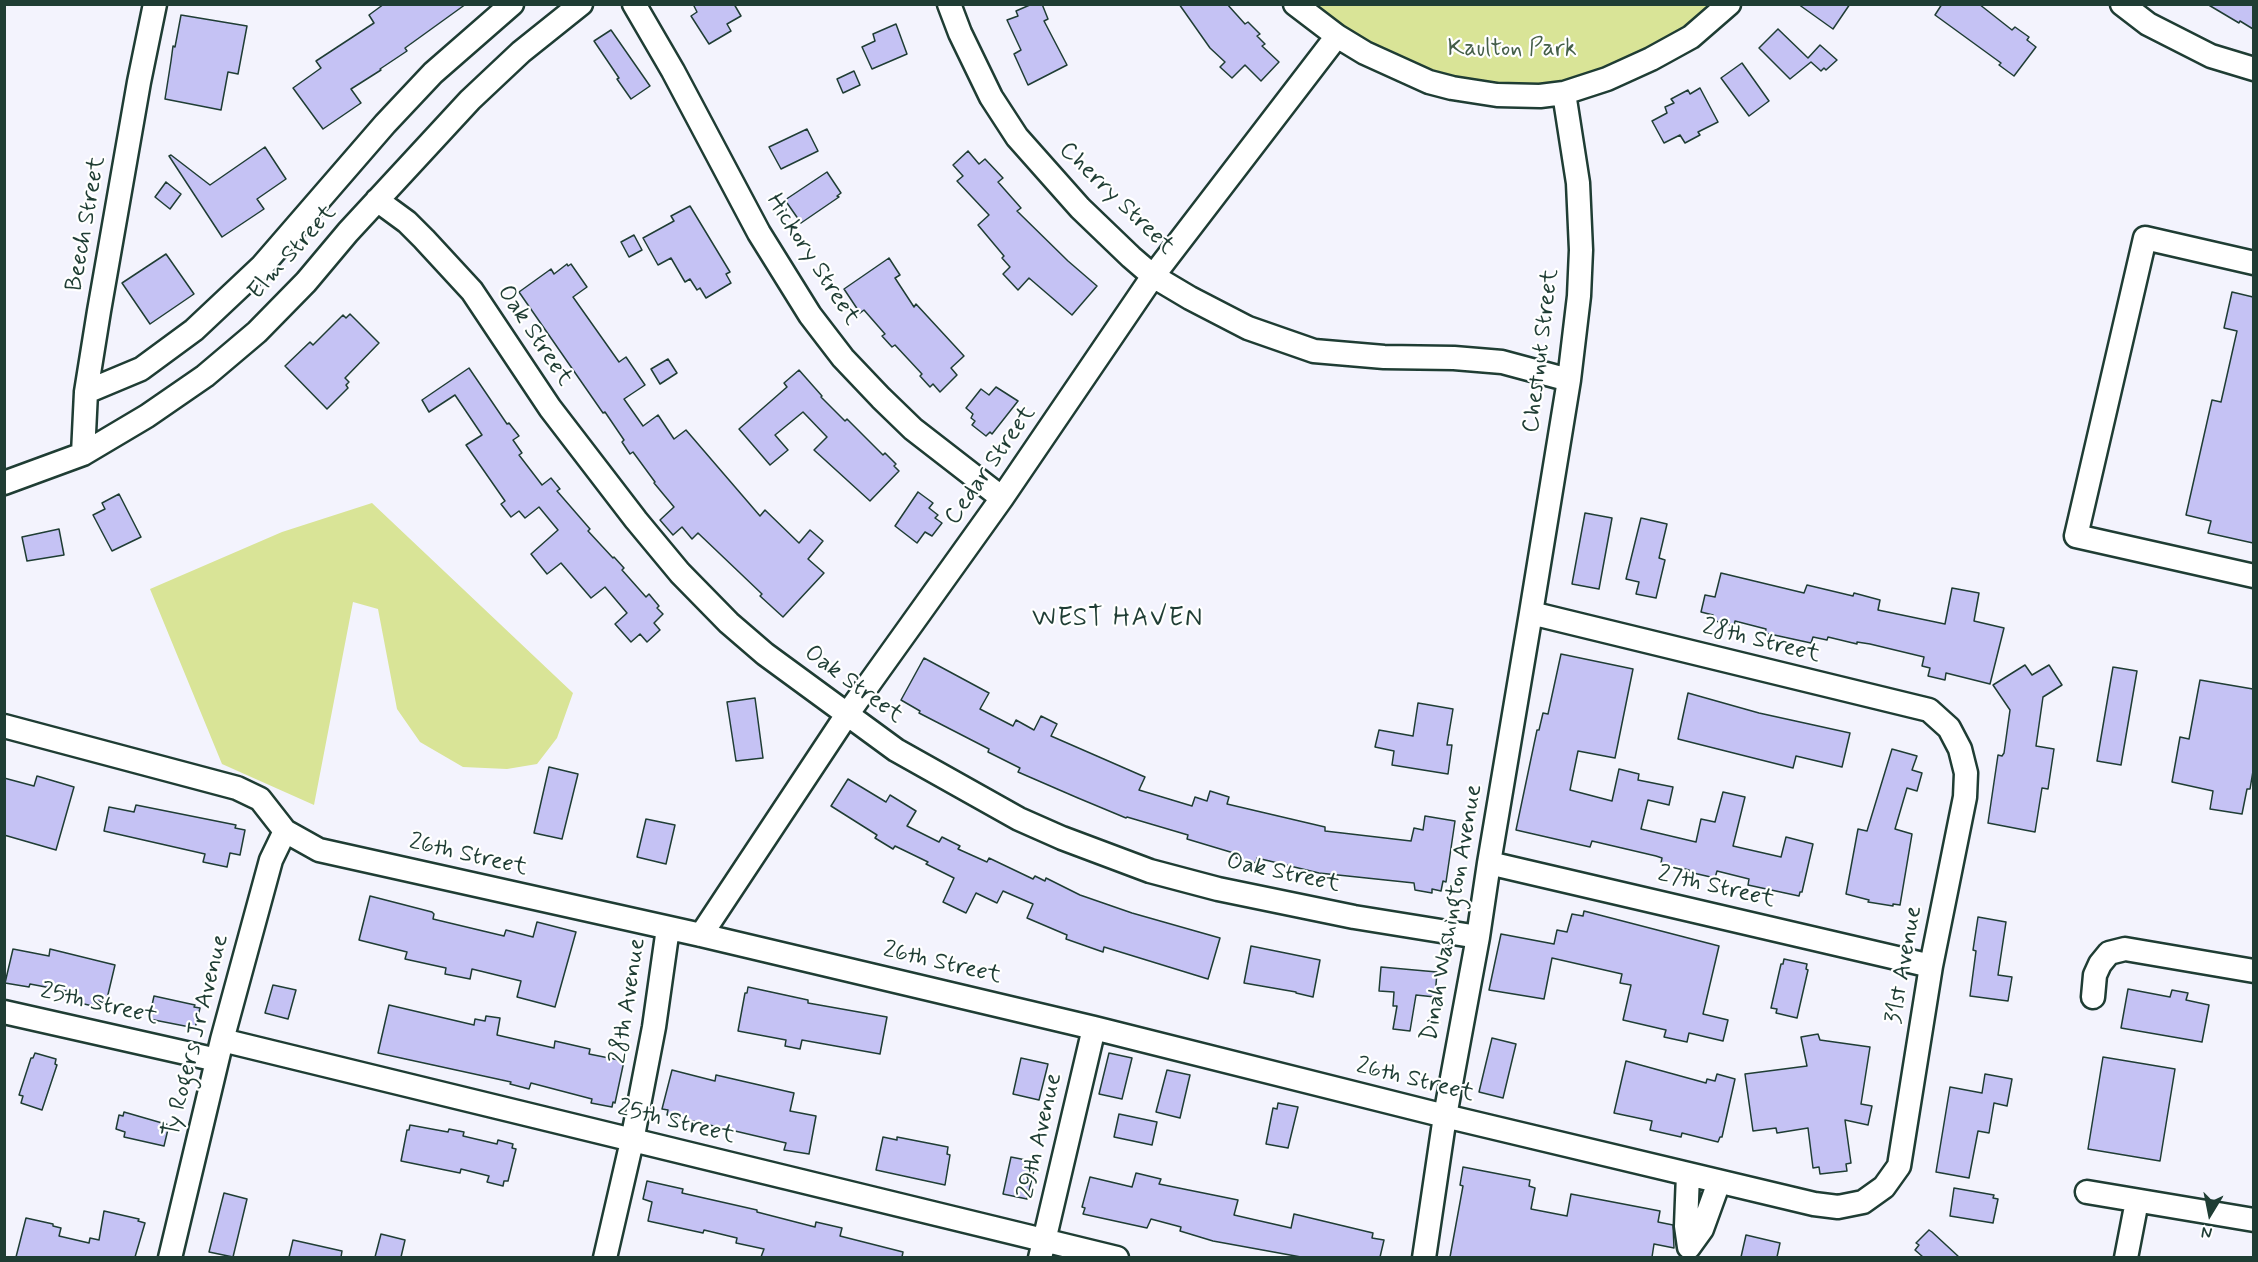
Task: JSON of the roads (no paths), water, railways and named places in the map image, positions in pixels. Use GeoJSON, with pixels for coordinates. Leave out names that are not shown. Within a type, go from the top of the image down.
{"type":"FeatureCollection","features":[{"type":"Feature","properties":{"kind":"street","name":"Beech Street"},"geometry":{"type":"LineString","coordinates":[[83,454],[86,392],[139,82],[155,4]]}},
{"type":"Feature","properties":{"kind":"street","name":"Elm Street"},"geometry":{"type":"LineString","coordinates":[[86,392],[141,369],[194,330],[262,266],[385,123],[467,42],[512,4]]}},
{"type":"Feature","properties":{"kind":"street","name":"Elm Street"},"geometry":{"type":"LineString","coordinates":[[4,483],[83,454],[147,416],[205,376],[257,332],[306,282],[377,200],[470,100],[521,52],[581,4]]}},
{"type":"Feature","properties":{"kind":"street","name":"Hickory Street"},"geometry":{"type":"LineString","coordinates":[[634,4],[759,233],[810,315],[843,358],[889,406],[921,436],[1002,498]]}},
{"type":"Feature","properties":{"kind":"street","name":"Cherry Street"},"geometry":{"type":"LineString","coordinates":[[949,4],[960,33],[991,97],[1017,137],[1080,208],[1153,276],[1248,328],[1314,351],[1384,357],[1454,358],[1502,362],[1569,380]]}},
{"type":"Feature","properties":{"kind":"street"},"geometry":{"type":"LineString","coordinates":[[1294,4],[1337,36],[1365,53],[1408,73],[1452,88],[1497,95],[1540,96],[1564,93],[1607,79],[1651,59],[1691,37],[1729,4]]}},
{"type":"Feature","properties":{"kind":"street"},"geometry":{"type":"LineString","coordinates":[[2122,4],[2148,24],[2211,56],[2253,69]]}},
{"type":"Feature","properties":{"kind":"street","name":"Cedar Street"},"geometry":{"type":"LineString","coordinates":[[701,935],[846,716],[1002,498],[1153,276],[1337,36]]}},
{"type":"Feature","properties":{"kind":"street","name":"Chestnut Street"},"geometry":{"type":"LineString","coordinates":[[1531,613],[1569,380],[1579,296],[1581,250],[1578,183],[1564,93]]}},
{"type":"Feature","properties":{"kind":"street","name":"Oak Street"},"geometry":{"type":"LineString","coordinates":[[377,200],[424,238],[472,291],[550,408],[680,573],[729,623],[765,654],[846,716],[906,756],[1019,819],[1150,871],[1218,889],[1354,917],[1478,937]]}},
{"type":"Feature","properties":{"kind":"street"},"geometry":{"type":"LineString","coordinates":[[2253,263],[2145,238],[2076,536],[2253,576]]}},
{"type":"Feature","properties":{"kind":"street","name":"28th Street"},"geometry":{"type":"LineString","coordinates":[[1531,613],[1929,711],[1949,728],[1960,749]]}},
{"type":"Feature","properties":{"kind":"street","name":"Dinah Washington Avenue"},"geometry":{"type":"LineString","coordinates":[[1424,1257],[1445,1116],[1478,937],[1488,863],[1531,613]]}},
{"type":"Feature","properties":{"kind":"street","name":"26th Street"},"geometry":{"type":"LineString","coordinates":[[4,726],[237,788],[260,799],[285,831],[320,850],[701,935],[1094,1028],[1445,1116],[1814,1204],[1838,1207],[1863,1202],[1884,1187]]}},
{"type":"Feature","properties":{"kind":"street","name":"31st Avenue"},"geometry":{"type":"LineString","coordinates":[[1884,1187],[1899,1166],[1931,966],[1965,797],[1966,773],[1960,749]]}},
{"type":"Feature","properties":{"kind":"street","name":"Ty Rogers Jr Avenue"},"geometry":{"type":"LineString","coordinates":[[170,1257],[219,1050],[271,860],[285,831]]}},
{"type":"Feature","properties":{"kind":"street","name":"27th Street"},"geometry":{"type":"LineString","coordinates":[[1488,863],[1931,966]]}},
{"type":"Feature","properties":{"kind":"street","name":"28th Avenue"},"geometry":{"type":"LineString","coordinates":[[605,1257],[632,1141],[654,1027],[668,928]]}},
{"type":"Feature","properties":{"kind":"street"},"geometry":{"type":"LineString","coordinates":[[2093,997],[2095,975],[2100,964],[2109,953],[2125,949],[2253,971]]}},
{"type":"Feature","properties":{"kind":"street","name":"25th Street"},"geometry":{"type":"LineString","coordinates":[[4,1012],[219,1050],[632,1141],[1042,1249],[1118,1257]]}},
{"type":"Feature","properties":{"kind":"street","name":"29th Avenue"},"geometry":{"type":"LineString","coordinates":[[1042,1249],[1094,1028]]}},
{"type":"Feature","properties":{"kind":"street"},"geometry":{"type":"LineString","coordinates":[[1687,1252],[1688,1174]]}},
{"type":"Feature","properties":{"kind":"street"},"geometry":{"type":"LineString","coordinates":[[1687,1252],[1702,1229],[1719,1182]]}},
{"type":"Feature","properties":{"kind":"street"},"geometry":{"type":"LineString","coordinates":[[2086,1192],[2253,1220]]}},
{"type":"Feature","properties":{"kind":"street"},"geometry":{"type":"LineString","coordinates":[[2126,1257],[2137,1201]]}},
{"type":"Feature","properties":{"kind":"district","name":"WEST HAVEN"},"geometry":{"type":"Point","coordinates":[1118,620]}},
{"type":"Feature","properties":{"kind":"park label","name":"Kaulton Park"},"geometry":{"type":"Point","coordinates":[1512,50]}}]}
